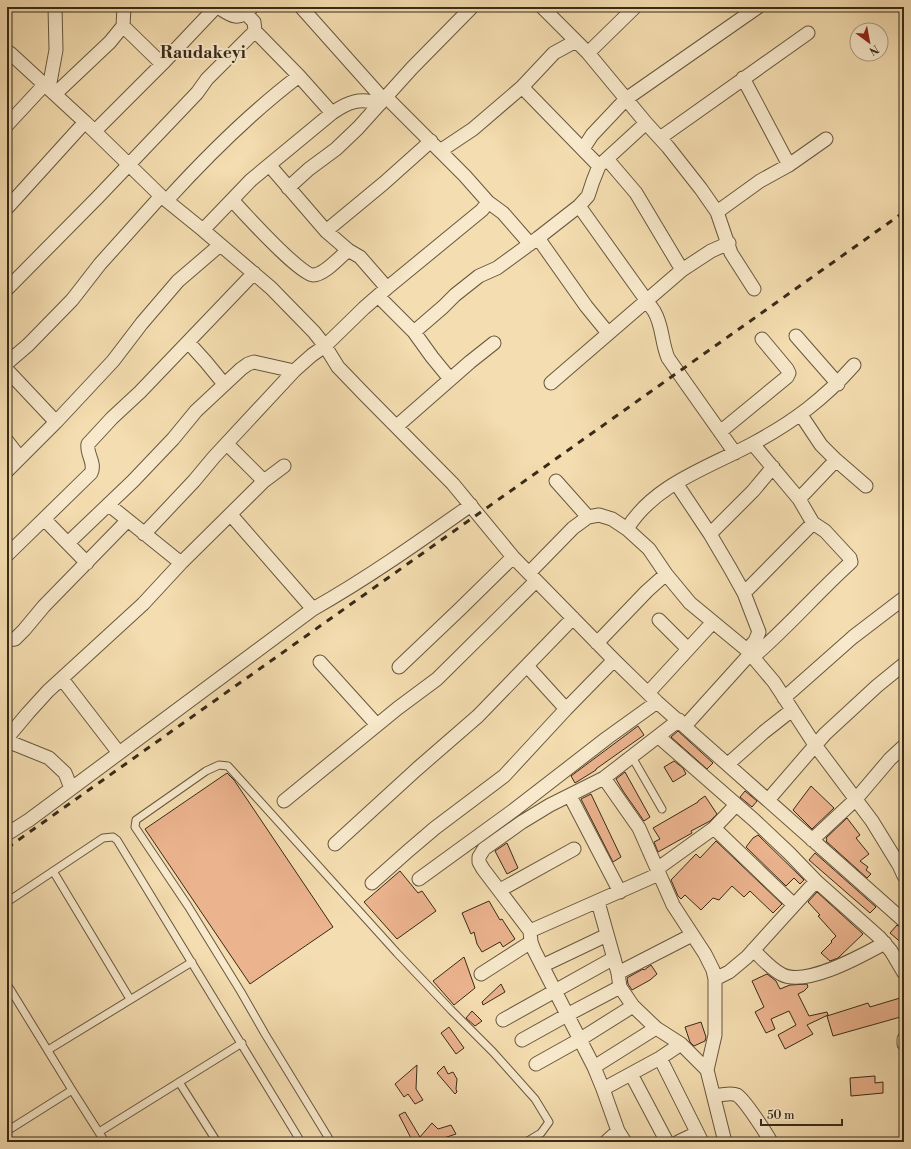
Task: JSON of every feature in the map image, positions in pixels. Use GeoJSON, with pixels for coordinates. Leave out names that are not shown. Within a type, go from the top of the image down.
{"type":"FeatureCollection","features":[{"type":"Feature","properties":{"kind":"street"},"geometry":{"type":"LineString","coordinates":[[50,89],[56,50],[55,7]]}},
{"type":"Feature","properties":{"kind":"street"},"geometry":{"type":"LineString","coordinates":[[7,125],[110,42],[123,26],[124,7]]}},
{"type":"Feature","properties":{"kind":"street"},"geometry":{"type":"LineString","coordinates":[[95,131],[217,7],[234,17],[249,10],[254,22],[255,31],[299,76],[332,113]]}},
{"type":"Feature","properties":{"kind":"street"},"geometry":{"type":"LineString","coordinates":[[301,7],[383,100],[431,141],[488,202],[503,213],[534,241],[608,333]]}},
{"type":"Feature","properties":{"kind":"street"},"geometry":{"type":"LineString","coordinates":[[288,188],[309,169],[336,149],[358,128],[412,68],[472,7]]}},
{"type":"Feature","properties":{"kind":"street"},"geometry":{"type":"LineString","coordinates":[[588,53],[635,7]]}},
{"type":"Feature","properties":{"kind":"street"},"geometry":{"type":"LineString","coordinates":[[583,149],[592,135],[626,99],[758,7]]}},
{"type":"Feature","properties":{"kind":"street"},"geometry":{"type":"LineString","coordinates":[[544,8],[588,53],[701,189],[717,212],[729,243],[731,253],[754,289]]}},
{"type":"Feature","properties":{"kind":"street"},"geometry":{"type":"LineString","coordinates":[[123,26],[162,64]]}},
{"type":"Feature","properties":{"kind":"street"},"geometry":{"type":"LineString","coordinates":[[7,289],[129,165],[197,93],[207,79],[255,31]]}},
{"type":"Feature","properties":{"kind":"street"},"geometry":{"type":"LineString","coordinates":[[660,138],[808,33]]}},
{"type":"Feature","properties":{"kind":"street"},"geometry":{"type":"LineString","coordinates":[[440,151],[473,129],[522,87],[554,52],[576,40]]}},
{"type":"Feature","properties":{"kind":"street"},"geometry":{"type":"LineString","coordinates":[[8,49],[164,198],[271,288],[314,332],[338,367],[397,426],[471,504],[513,557],[652,697],[904,921]]}},
{"type":"Feature","properties":{"kind":"street"},"geometry":{"type":"LineString","coordinates":[[7,363],[28,345],[72,300],[100,264],[164,198],[220,143],[262,105],[299,76]]}},
{"type":"Feature","properties":{"kind":"street"},"geometry":{"type":"LineString","coordinates":[[743,78],[789,165]]}},
{"type":"Feature","properties":{"kind":"street"},"geometry":{"type":"LineString","coordinates":[[522,87],[583,149],[603,163],[636,193],[682,270]]}},
{"type":"Feature","properties":{"kind":"street"},"geometry":{"type":"LineString","coordinates":[[203,230],[251,180],[270,166],[332,113],[345,104],[354,101],[374,102],[383,100]]}},
{"type":"Feature","properties":{"kind":"street"},"geometry":{"type":"LineString","coordinates":[[7,208],[85,122]]}},
{"type":"Feature","properties":{"kind":"street"},"geometry":{"type":"LineString","coordinates":[[414,332],[455,295],[479,276],[497,268],[579,206],[588,196],[593,181],[603,163],[646,123]]}},
{"type":"Feature","properties":{"kind":"street"},"geometry":{"type":"LineString","coordinates":[[717,212],[760,181],[789,165],[826,139]]}},
{"type":"Feature","properties":{"kind":"street"},"geometry":{"type":"LineString","coordinates":[[326,231],[384,183],[431,141]]}},
{"type":"Feature","properties":{"kind":"street"},"geometry":{"type":"LineString","coordinates":[[270,166],[326,231],[348,250],[360,257],[382,292],[450,380]]}},
{"type":"Feature","properties":{"kind":"street"},"geometry":{"type":"LineString","coordinates":[[232,200],[288,257],[312,275],[326,270],[348,250]]}},
{"type":"Feature","properties":{"kind":"street"},"geometry":{"type":"LineString","coordinates":[[144,534],[294,371],[312,354],[325,346],[382,292],[482,210],[488,202]]}},
{"type":"Feature","properties":{"kind":"street"},"geometry":{"type":"LineString","coordinates":[[579,206],[660,320],[663,346],[668,358],[735,452]]}},
{"type":"Feature","properties":{"kind":"street"},"geometry":{"type":"LineString","coordinates":[[551,383],[682,270],[711,251],[729,243]]}},
{"type":"Feature","properties":{"kind":"street"},"geometry":{"type":"LineString","coordinates":[[7,471],[56,422],[113,361],[142,323],[178,281],[220,244]]}},
{"type":"Feature","properties":{"kind":"street"},"geometry":{"type":"LineString","coordinates":[[7,555],[92,473],[93,470],[88,444],[254,273]]}},
{"type":"Feature","properties":{"kind":"street"},"geometry":{"type":"LineString","coordinates":[[796,336],[838,384]]}},
{"type":"Feature","properties":{"kind":"street"},"geometry":{"type":"LineString","coordinates":[[720,432],[787,377],[789,373],[762,339]]}},
{"type":"Feature","properties":{"kind":"street"},"geometry":{"type":"LineString","coordinates":[[188,342],[224,384]]}},
{"type":"Feature","properties":{"kind":"street"},"geometry":{"type":"LineString","coordinates":[[397,426],[470,362],[494,344]]}},
{"type":"Feature","properties":{"kind":"street"},"geometry":{"type":"LineString","coordinates":[[68,543],[134,481],[173,439],[196,411],[241,368],[254,362],[294,371]]}},
{"type":"Feature","properties":{"kind":"street"},"geometry":{"type":"LineString","coordinates":[[627,529],[634,516],[648,503],[676,483],[753,444],[801,415],[838,384],[854,365]]}},
{"type":"Feature","properties":{"kind":"street"},"geometry":{"type":"LineString","coordinates":[[7,370],[56,422]]}},
{"type":"Feature","properties":{"kind":"street"},"geometry":{"type":"LineString","coordinates":[[801,415],[821,445],[866,486]]}},
{"type":"Feature","properties":{"kind":"street"},"geometry":{"type":"LineString","coordinates":[[7,441],[20,458]]}},
{"type":"Feature","properties":{"kind":"street"},"geometry":{"type":"LineString","coordinates":[[227,444],[264,481]]}},
{"type":"Feature","properties":{"kind":"street"},"geometry":{"type":"LineString","coordinates":[[606,1142],[621,1137],[594,1067],[542,966],[530,936],[500,890],[479,862],[480,853],[522,822],[550,805],[604,778],[659,737],[682,723],[750,653],[783,629],[851,562],[850,558],[834,540],[825,531],[813,523],[799,499],[753,444]]}},
{"type":"Feature","properties":{"kind":"street"},"geometry":{"type":"LineString","coordinates":[[799,499],[836,460]]}},
{"type":"Feature","properties":{"kind":"street"},"geometry":{"type":"LineString","coordinates":[[72,788],[64,773],[49,758],[7,739],[28,712],[48,691],[143,604],[181,563],[264,481],[284,466]]}},
{"type":"Feature","properties":{"kind":"street"},"geometry":{"type":"LineString","coordinates":[[710,534],[753,491],[773,467]]}},
{"type":"Feature","properties":{"kind":"street"},"geometry":{"type":"LineString","coordinates":[[556,481],[588,517]]}},
{"type":"Feature","properties":{"kind":"street"},"geometry":{"type":"LineString","coordinates":[[676,483],[710,534],[744,593],[759,632],[750,653]]}},
{"type":"Feature","properties":{"kind":"street"},"geometry":{"type":"LineString","coordinates":[[7,834],[72,788],[313,609],[357,583],[420,541],[471,504]]}},
{"type":"Feature","properties":{"kind":"street"},"geometry":{"type":"LineString","coordinates":[[109,505],[181,563]]}},
{"type":"Feature","properties":{"kind":"street"},"geometry":{"type":"LineString","coordinates":[[231,514],[313,609]]}},
{"type":"Feature","properties":{"kind":"street"},"geometry":{"type":"LineString","coordinates":[[284,801],[377,725],[437,679],[532,577],[574,528],[588,517],[599,515],[612,519],[627,529],[649,549],[666,574],[690,603],[750,653],[774,682],[815,745],[872,820],[904,876]]}},
{"type":"Feature","properties":{"kind":"street"},"geometry":{"type":"LineString","coordinates":[[44,519],[87,563]]}},
{"type":"Feature","properties":{"kind":"street"},"geometry":{"type":"LineString","coordinates":[[7,640],[15,639],[44,606],[127,521]]}},
{"type":"Feature","properties":{"kind":"street"},"geometry":{"type":"LineString","coordinates":[[744,593],[808,530],[813,523]]}},
{"type":"Feature","properties":{"kind":"street"},"geometry":{"type":"LineString","coordinates":[[399,667],[513,557]]}},
{"type":"Feature","properties":{"kind":"street"},"geometry":{"type":"LineString","coordinates":[[597,643],[647,591],[666,574]]}},
{"type":"Feature","properties":{"kind":"street"},"geometry":{"type":"LineString","coordinates":[[784,698],[853,637],[904,598]]}},
{"type":"Feature","properties":{"kind":"street"},"geometry":{"type":"LineString","coordinates":[[335,844],[417,768],[478,716],[573,618]]}},
{"type":"Feature","properties":{"kind":"street"},"geometry":{"type":"LineString","coordinates":[[659,620],[688,649]]}},
{"type":"Feature","properties":{"kind":"street"},"geometry":{"type":"LineString","coordinates":[[419,879],[514,810],[600,743],[652,697],[688,649],[713,622]]}},
{"type":"Feature","properties":{"kind":"street"},"geometry":{"type":"LineString","coordinates":[[372,883],[435,828],[504,776],[566,708],[614,660]]}},
{"type":"Feature","properties":{"kind":"street"},"geometry":{"type":"LineString","coordinates":[[320,662],[377,725]]}},
{"type":"Feature","properties":{"kind":"street"},"geometry":{"type":"LineString","coordinates":[[768,800],[825,734],[866,696],[904,664]]}},
{"type":"Feature","properties":{"kind":"street"},"geometry":{"type":"LineString","coordinates":[[527,666],[566,708]]}},
{"type":"Feature","properties":{"kind":"street"},"geometry":{"type":"LineString","coordinates":[[62,679],[119,753]]}},
{"type":"Feature","properties":{"kind":"street"},"geometry":{"type":"LineString","coordinates":[[728,764],[764,732],[792,710]]}},
{"type":"Feature","properties":{"kind":"street"},"geometry":{"type":"LineString","coordinates":[[659,737],[759,824],[816,880],[885,943],[904,973]]}},
{"type":"Feature","properties":{"kind":"street"},"geometry":{"type":"LineString","coordinates":[[812,840],[856,799],[890,759],[904,746]]}},
{"type":"Feature","properties":{"kind":"street"},"geometry":{"type":"LineString","coordinates":[[604,778],[639,828],[673,905],[705,954],[713,970],[715,979],[715,1035],[707,1070],[725,1142]]}},
{"type":"Feature","properties":{"kind":"street"},"geometry":{"type":"LineString","coordinates":[[570,796],[620,892]]}},
{"type":"Feature","properties":{"kind":"street"},"geometry":{"type":"LineString","coordinates":[[481,974],[530,936],[658,872],[714,828],[736,805]]}},
{"type":"Feature","properties":{"kind":"street"},"geometry":{"type":"LineString","coordinates":[[714,828],[794,905]]}},
{"type":"Feature","properties":{"kind":"street"},"geometry":{"type":"LineString","coordinates":[[500,890],[574,849]]}},
{"type":"Feature","properties":{"kind":"street"},"geometry":{"type":"LineString","coordinates":[[715,979],[729,972],[753,950],[816,880]]}},
{"type":"Feature","properties":{"kind":"street"},"geometry":{"type":"LineString","coordinates":[[598,902],[618,973],[620,987],[633,1006],[656,1028],[681,1044],[707,1070]]}},
{"type":"Feature","properties":{"kind":"street"},"geometry":{"type":"LineString","coordinates":[[542,966],[607,935]]}},
{"type":"Feature","properties":{"kind":"street"},"geometry":{"type":"LineString","coordinates":[[618,973],[692,935]]}},
{"type":"Feature","properties":{"kind":"street"},"geometry":{"type":"LineString","coordinates":[[753,950],[781,974],[788,977],[798,977],[829,970],[854,960],[885,943]]}},
{"type":"Feature","properties":{"kind":"street"},"geometry":{"type":"LineString","coordinates":[[503,1020],[554,990],[614,958]]}},
{"type":"Feature","properties":{"kind":"street"},"geometry":{"type":"LineString","coordinates":[[522,1040],[620,987]]}},
{"type":"Feature","properties":{"kind":"street"},"geometry":{"type":"LineString","coordinates":[[536,1064],[579,1040],[633,1006]]}},
{"type":"Feature","properties":{"kind":"street"},"geometry":{"type":"LineString","coordinates":[[594,1067],[656,1028]]}},
{"type":"Feature","properties":{"kind":"street"},"geometry":{"type":"LineString","coordinates":[[603,1089],[660,1058],[681,1044]]}},
{"type":"Feature","properties":{"kind":"street"},"geometry":{"type":"LineString","coordinates":[[660,1058],[700,1137],[678,1142]]}},
{"type":"Feature","properties":{"kind":"street"},"geometry":{"type":"LineString","coordinates":[[631,1074],[667,1142]]}},
{"type":"Feature","properties":{"kind":"street"},"geometry":{"type":"LineString","coordinates":[[714,1096],[731,1094],[738,1096],[758,1121],[771,1142]]}},
{"type":"Feature","properties":{"kind":"lane"},"geometry":{"type":"LineString","coordinates":[[632,757],[662,810]]}},
{"type":"Feature","properties":{"kind":"lane"},"geometry":{"type":"LineString","coordinates":[[331,1142],[192,912],[135,827],[136,820],[206,771],[219,765],[228,766],[397,953],[493,1052],[535,1099],[549,1122],[541,1133],[526,1142]]}},
{"type":"Feature","properties":{"kind":"lane"},"geometry":{"type":"LineString","coordinates":[[7,902],[103,838],[113,837],[117,840],[301,1142]]}},
{"type":"Feature","properties":{"kind":"lane"},"geometry":{"type":"LineString","coordinates":[[53,871],[130,1000]]}},
{"type":"Feature","properties":{"kind":"lane"},"geometry":{"type":"LineString","coordinates":[[48,1050],[192,962]]}},
{"type":"Feature","properties":{"kind":"lane"},"geometry":{"type":"LineString","coordinates":[[7,984],[105,1142]]}},
{"type":"Feature","properties":{"kind":"lane"},"geometry":{"type":"LineString","coordinates":[[100,1132],[242,1043]]}},
{"type":"Feature","properties":{"kind":"lane"},"geometry":{"type":"LineString","coordinates":[[179,1082],[217,1142]]}},
{"type":"Feature","properties":{"kind":"lane"},"geometry":{"type":"LineString","coordinates":[[8,1128],[72,1090]]}},
{"type":"Feature","properties":{"kind":"building"},"geometry":{"type":"Polygon","coordinates":[[[638,726],[644,735],[596,770],[575,783],[571,776],[638,726]]]}},
{"type":"Feature","properties":{"kind":"building"},"geometry":{"type":"Polygon","coordinates":[[[678,731],[713,763],[707,769],[671,737],[678,731]]]}},
{"type":"Feature","properties":{"kind":"building"},"geometry":{"type":"Polygon","coordinates":[[[674,761],[683,768],[686,774],[673,782],[664,767],[674,761]]]}},
{"type":"Feature","properties":{"kind":"building"},"geometry":{"type":"Polygon","coordinates":[[[625,772],[650,817],[644,821],[616,779],[625,772]]]}},
{"type":"Feature","properties":{"kind":"building"},"geometry":{"type":"Polygon","coordinates":[[[227,773],[234,780],[333,927],[250,984],[145,829],[227,773]]]}},
{"type":"Feature","properties":{"kind":"building"},"geometry":{"type":"Polygon","coordinates":[[[811,786],[834,808],[812,829],[793,810],[811,786]]]}},
{"type":"Feature","properties":{"kind":"building"},"geometry":{"type":"Polygon","coordinates":[[[745,791],[757,801],[752,807],[740,797],[745,791]]]}},
{"type":"Feature","properties":{"kind":"building"},"geometry":{"type":"Polygon","coordinates":[[[591,794],[621,857],[613,862],[581,799],[591,794]]]}},
{"type":"Feature","properties":{"kind":"building"},"geometry":{"type":"Polygon","coordinates":[[[705,796],[717,814],[710,821],[691,831],[692,833],[658,852],[654,842],[660,839],[653,828],[698,802],[705,796]]]}},
{"type":"Feature","properties":{"kind":"building"},"geometry":{"type":"Polygon","coordinates":[[[847,818],[860,835],[856,838],[869,854],[860,861],[868,867],[866,870],[871,874],[867,878],[826,841],[826,838],[847,818]]]}},
{"type":"Feature","properties":{"kind":"building"},"geometry":{"type":"Polygon","coordinates":[[[758,835],[804,880],[800,884],[794,878],[786,886],[746,847],[753,838],[758,835]]]}},
{"type":"Feature","properties":{"kind":"building"},"geometry":{"type":"Polygon","coordinates":[[[716,841],[782,904],[773,913],[750,891],[744,897],[732,886],[719,900],[713,898],[701,910],[685,895],[681,899],[678,896],[671,880],[696,854],[700,858],[716,841]]]}},
{"type":"Feature","properties":{"kind":"building"},"geometry":{"type":"Polygon","coordinates":[[[507,843],[518,868],[507,874],[495,851],[507,843]]]}},
{"type":"Feature","properties":{"kind":"building"},"geometry":{"type":"Polygon","coordinates":[[[815,853],[876,907],[870,913],[809,860],[815,853]]]}},
{"type":"Feature","properties":{"kind":"building"},"geometry":{"type":"Polygon","coordinates":[[[400,871],[418,893],[422,891],[436,911],[397,939],[364,902],[400,871]]]}},
{"type":"Feature","properties":{"kind":"building"},"geometry":{"type":"Polygon","coordinates":[[[817,892],[863,934],[838,958],[830,961],[821,953],[836,936],[808,902],[817,892]]]}},
{"type":"Feature","properties":{"kind":"building"},"geometry":{"type":"Polygon","coordinates":[[[489,901],[500,920],[502,919],[515,939],[503,947],[500,942],[482,952],[477,944],[474,932],[471,934],[462,913],[489,901]]]}},
{"type":"Feature","properties":{"kind":"building"},"geometry":{"type":"Polygon","coordinates":[[[897,925],[904,930],[904,945],[890,933],[897,925]]]}},
{"type":"Feature","properties":{"kind":"building"},"geometry":{"type":"Polygon","coordinates":[[[464,957],[475,988],[454,1005],[433,981],[464,957]]]}},
{"type":"Feature","properties":{"kind":"building"},"geometry":{"type":"Polygon","coordinates":[[[651,965],[657,974],[650,980],[632,990],[628,984],[627,978],[651,965]]]}},
{"type":"Feature","properties":{"kind":"building"},"geometry":{"type":"Polygon","coordinates":[[[767,974],[776,981],[780,989],[790,985],[807,984],[808,987],[798,994],[809,1016],[827,1012],[828,1015],[807,1025],[813,1034],[785,1049],[778,1035],[796,1025],[789,1011],[771,1019],[775,1029],[766,1033],[755,1012],[764,1007],[752,981],[767,974]]]}},
{"type":"Feature","properties":{"kind":"building"},"geometry":{"type":"Polygon","coordinates":[[[501,984],[505,992],[483,1005],[482,1002],[501,984]]]}},
{"type":"Feature","properties":{"kind":"building"},"geometry":{"type":"Polygon","coordinates":[[[900,998],[904,1016],[833,1036],[827,1016],[868,1003],[870,1007],[900,998]]]}},
{"type":"Feature","properties":{"kind":"building"},"geometry":{"type":"Polygon","coordinates":[[[472,1011],[482,1021],[475,1026],[466,1018],[472,1011]]]}},
{"type":"Feature","properties":{"kind":"building"},"geometry":{"type":"Polygon","coordinates":[[[701,1022],[706,1037],[705,1041],[694,1046],[690,1042],[685,1027],[701,1022]]]}},
{"type":"Feature","properties":{"kind":"building"},"geometry":{"type":"Polygon","coordinates":[[[449,1027],[464,1048],[456,1054],[441,1033],[449,1027]]]}},
{"type":"Feature","properties":{"kind":"building"},"geometry":{"type":"Polygon","coordinates":[[[417,1065],[416,1089],[423,1100],[415,1104],[408,1094],[404,1097],[395,1084],[417,1065]]]}},
{"type":"Feature","properties":{"kind":"building"},"geometry":{"type":"Polygon","coordinates":[[[444,1066],[448,1074],[453,1072],[457,1079],[457,1092],[455,1094],[437,1073],[444,1066]]]}},
{"type":"Feature","properties":{"kind":"building"},"geometry":{"type":"Polygon","coordinates":[[[875,1076],[875,1083],[883,1082],[883,1093],[851,1096],[850,1078],[875,1076]]]}},
{"type":"Feature","properties":{"kind":"building"},"geometry":{"type":"Polygon","coordinates":[[[405,1112],[420,1137],[432,1123],[438,1129],[451,1125],[456,1134],[441,1139],[413,1142],[399,1115],[405,1112]]]}},
{"type":"Feature","properties":{"kind":"railway"},"geometry":{"type":"LineString","coordinates":[[7,848],[904,212]]}},
{"type":"Feature","properties":{"kind":"district","name":"Raudakeyi"},"geometry":{"type":"Point","coordinates":[203,53]}}]}
